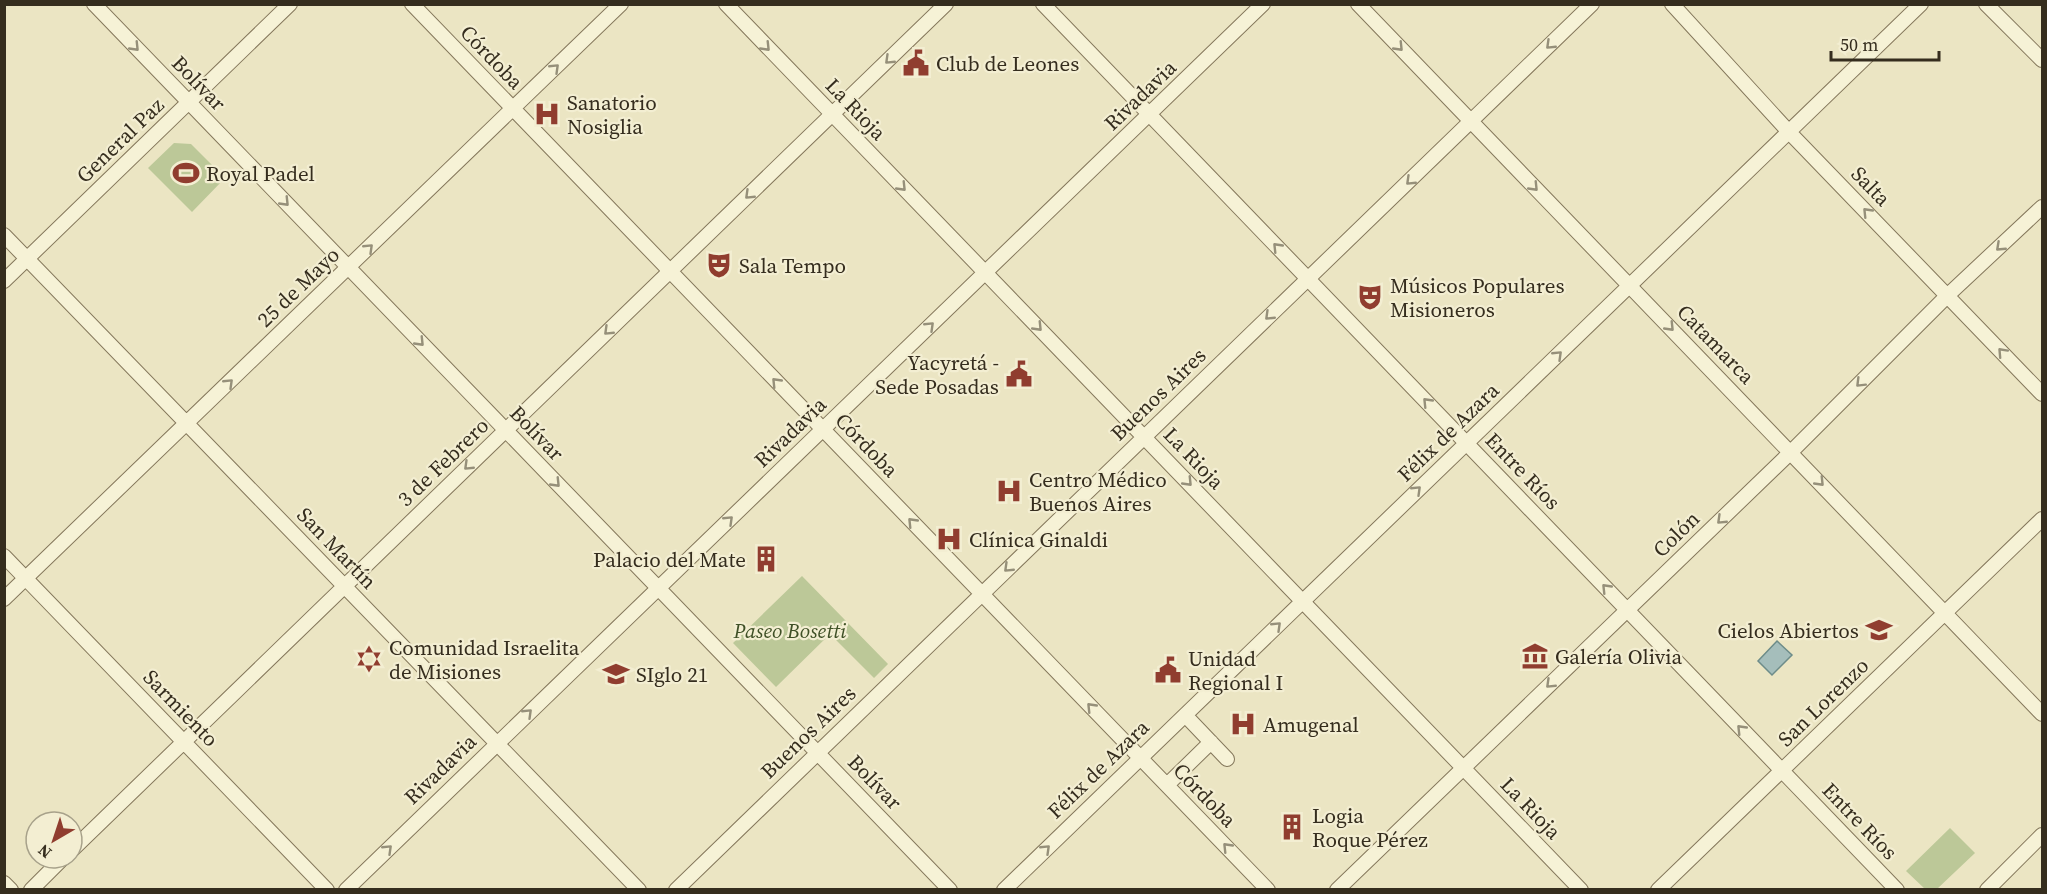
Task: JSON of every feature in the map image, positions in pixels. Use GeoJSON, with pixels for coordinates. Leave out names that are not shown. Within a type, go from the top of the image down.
{"type":"FeatureCollection","features":[{"type":"Feature","properties":{"kind":"street","name":"Bolívar"},"geometry":{"type":"LineString","coordinates":[[94,4],[950,890]]}},
{"type":"Feature","properties":{"kind":"street","name":"General Paz"},"geometry":{"type":"LineString","coordinates":[[4,281],[290,4]]}},
{"type":"Feature","properties":{"kind":"street","name":"Córdoba"},"geometry":{"type":"LineString","coordinates":[[412,4],[1268,890]]}},
{"type":"Feature","properties":{"kind":"street","name":"25 de Mayo"},"geometry":{"type":"LineString","coordinates":[[4,599],[621,4]]}},
{"type":"Feature","properties":{"kind":"street","name":"La Rioja"},"geometry":{"type":"LineString","coordinates":[[726,4],[1581,890]]}},
{"type":"Feature","properties":{"kind":"street","name":"3 de Febrero"},"geometry":{"type":"LineString","coordinates":[[84,838],[946,4]]}},
{"type":"Feature","properties":{"kind":"street","name":"Entre Ríos"},"geometry":{"type":"LineString","coordinates":[[1043,4],[1897,890]]}},
{"type":"Feature","properties":{"kind":"street","name":"Rivadavia"},"geometry":{"type":"LineString","coordinates":[[346,890],[1263,4]]}},
{"type":"Feature","properties":{"kind":"street","name":"Catamarca"},"geometry":{"type":"LineString","coordinates":[[1358,4],[2043,714]]}},
{"type":"Feature","properties":{"kind":"street","name":"Buenos Aires"},"geometry":{"type":"LineString","coordinates":[[676,890],[1592,4]]}},
{"type":"Feature","properties":{"kind":"street","name":"Salta"},"geometry":{"type":"LineString","coordinates":[[1672,4],[1788,131],[2043,394]]}},
{"type":"Feature","properties":{"kind":"street","name":"Félix de Azara"},"geometry":{"type":"LineString","coordinates":[[1004,890],[1921,4]]}},
{"type":"Feature","properties":{"kind":"street"},"geometry":{"type":"LineString","coordinates":[[1986,4],[2043,60]]}},
{"type":"Feature","properties":{"kind":"street","name":"Colón"},"geometry":{"type":"LineString","coordinates":[[1337,890],[1791,452],[1948,295],[2043,207]]}},
{"type":"Feature","properties":{"kind":"street","name":"San Martín"},"geometry":{"type":"LineString","coordinates":[[4,235],[639,890]]}},
{"type":"Feature","properties":{"kind":"street","name":"San Lorenzo"},"geometry":{"type":"LineString","coordinates":[[1658,890],[2043,519]]}},
{"type":"Feature","properties":{"kind":"street","name":"Sarmiento"},"geometry":{"type":"LineString","coordinates":[[4,556],[327,890]]}},
{"type":"Feature","properties":{"kind":"street"},"geometry":{"type":"LineString","coordinates":[[1185,715],[1227,759]]}},
{"type":"Feature","properties":{"kind":"street"},"geometry":{"type":"LineString","coordinates":[[1167,785],[1211,742]]}},
{"type":"Feature","properties":{"kind":"street"},"geometry":{"type":"LineString","coordinates":[[1987,890],[2043,835]]}},
{"type":"Feature","properties":{"kind":"street"},"geometry":{"type":"LineString","coordinates":[[31,890],[51,870]]}},
{"type":"Feature","properties":{"kind":"street"},"geometry":{"type":"LineString","coordinates":[[4,883],[10,890]]}},
{"type":"Feature","properties":{"kind":"green space","name":"Royal Padel"},"geometry":{"type":"Polygon","coordinates":[[[174,143],[191,144],[225,178],[192,212],[148,168],[174,143]]]}},
{"type":"Feature","properties":{"kind":"green space","name":"Paseo Bosetti"},"geometry":{"type":"Polygon","coordinates":[[[802,576],[888,664],[874,678],[830,634],[776,687],[733,643],[802,576]]]}},
{"type":"Feature","properties":{"kind":"green space"},"geometry":{"type":"Polygon","coordinates":[[[1950,828],[1975,853],[1937,889],[1925,889],[1906,871],[1950,828]]]}},
{"type":"Feature","properties":{"kind":"water"},"geometry":{"type":"Polygon","coordinates":[[[1777,641],[1792,655],[1772,675],[1758,661],[1777,641]]]}},
{"type":"Feature","properties":{"kind":"place","name":"Club de Leones"},"geometry":{"type":"Point","coordinates":[916,63]}},
{"type":"Feature","properties":{"kind":"place","name":"Sanatorio Nosiglia"},"geometry":{"type":"Point","coordinates":[547,114]}},
{"type":"Feature","properties":{"kind":"place","name":"Royal Padel"},"geometry":{"type":"Point","coordinates":[186,173]}},
{"type":"Feature","properties":{"kind":"place","name":"Sala Tempo"},"geometry":{"type":"Point","coordinates":[719,265]}},
{"type":"Feature","properties":{"kind":"place","name":"Músicos Populares Misioneros"},"geometry":{"type":"Point","coordinates":[1370,297]}},
{"type":"Feature","properties":{"kind":"place","name":"Yacyretá - Sede Posadas"},"geometry":{"type":"Point","coordinates":[1019,374]}},
{"type":"Feature","properties":{"kind":"place","name":"Centro Médico Buenos Aires"},"geometry":{"type":"Point","coordinates":[1009,491]}},
{"type":"Feature","properties":{"kind":"place","name":"Clínica Ginaldi"},"geometry":{"type":"Point","coordinates":[949,539]}},
{"type":"Feature","properties":{"kind":"place","name":"Palacio del Mate"},"geometry":{"type":"Point","coordinates":[766,559]}},
{"type":"Feature","properties":{"kind":"place","name":"Cielos Abiertos"},"geometry":{"type":"Point","coordinates":[1879,630]}},
{"type":"Feature","properties":{"kind":"place","name":"Galería Olivia"},"geometry":{"type":"Point","coordinates":[1535,656]}},
{"type":"Feature","properties":{"kind":"place","name":"Comunidad Israelita de Misiones"},"geometry":{"type":"Point","coordinates":[369,659]}},
{"type":"Feature","properties":{"kind":"place","name":"Unidad Regional I"},"geometry":{"type":"Point","coordinates":[1168,670]}},
{"type":"Feature","properties":{"kind":"place","name":"SIglo 21"},"geometry":{"type":"Point","coordinates":[616,674]}},
{"type":"Feature","properties":{"kind":"place","name":"Amugenal"},"geometry":{"type":"Point","coordinates":[1243,724]}},
{"type":"Feature","properties":{"kind":"place","name":"Logia Roque Pérez"},"geometry":{"type":"Point","coordinates":[1292,827]}}]}
